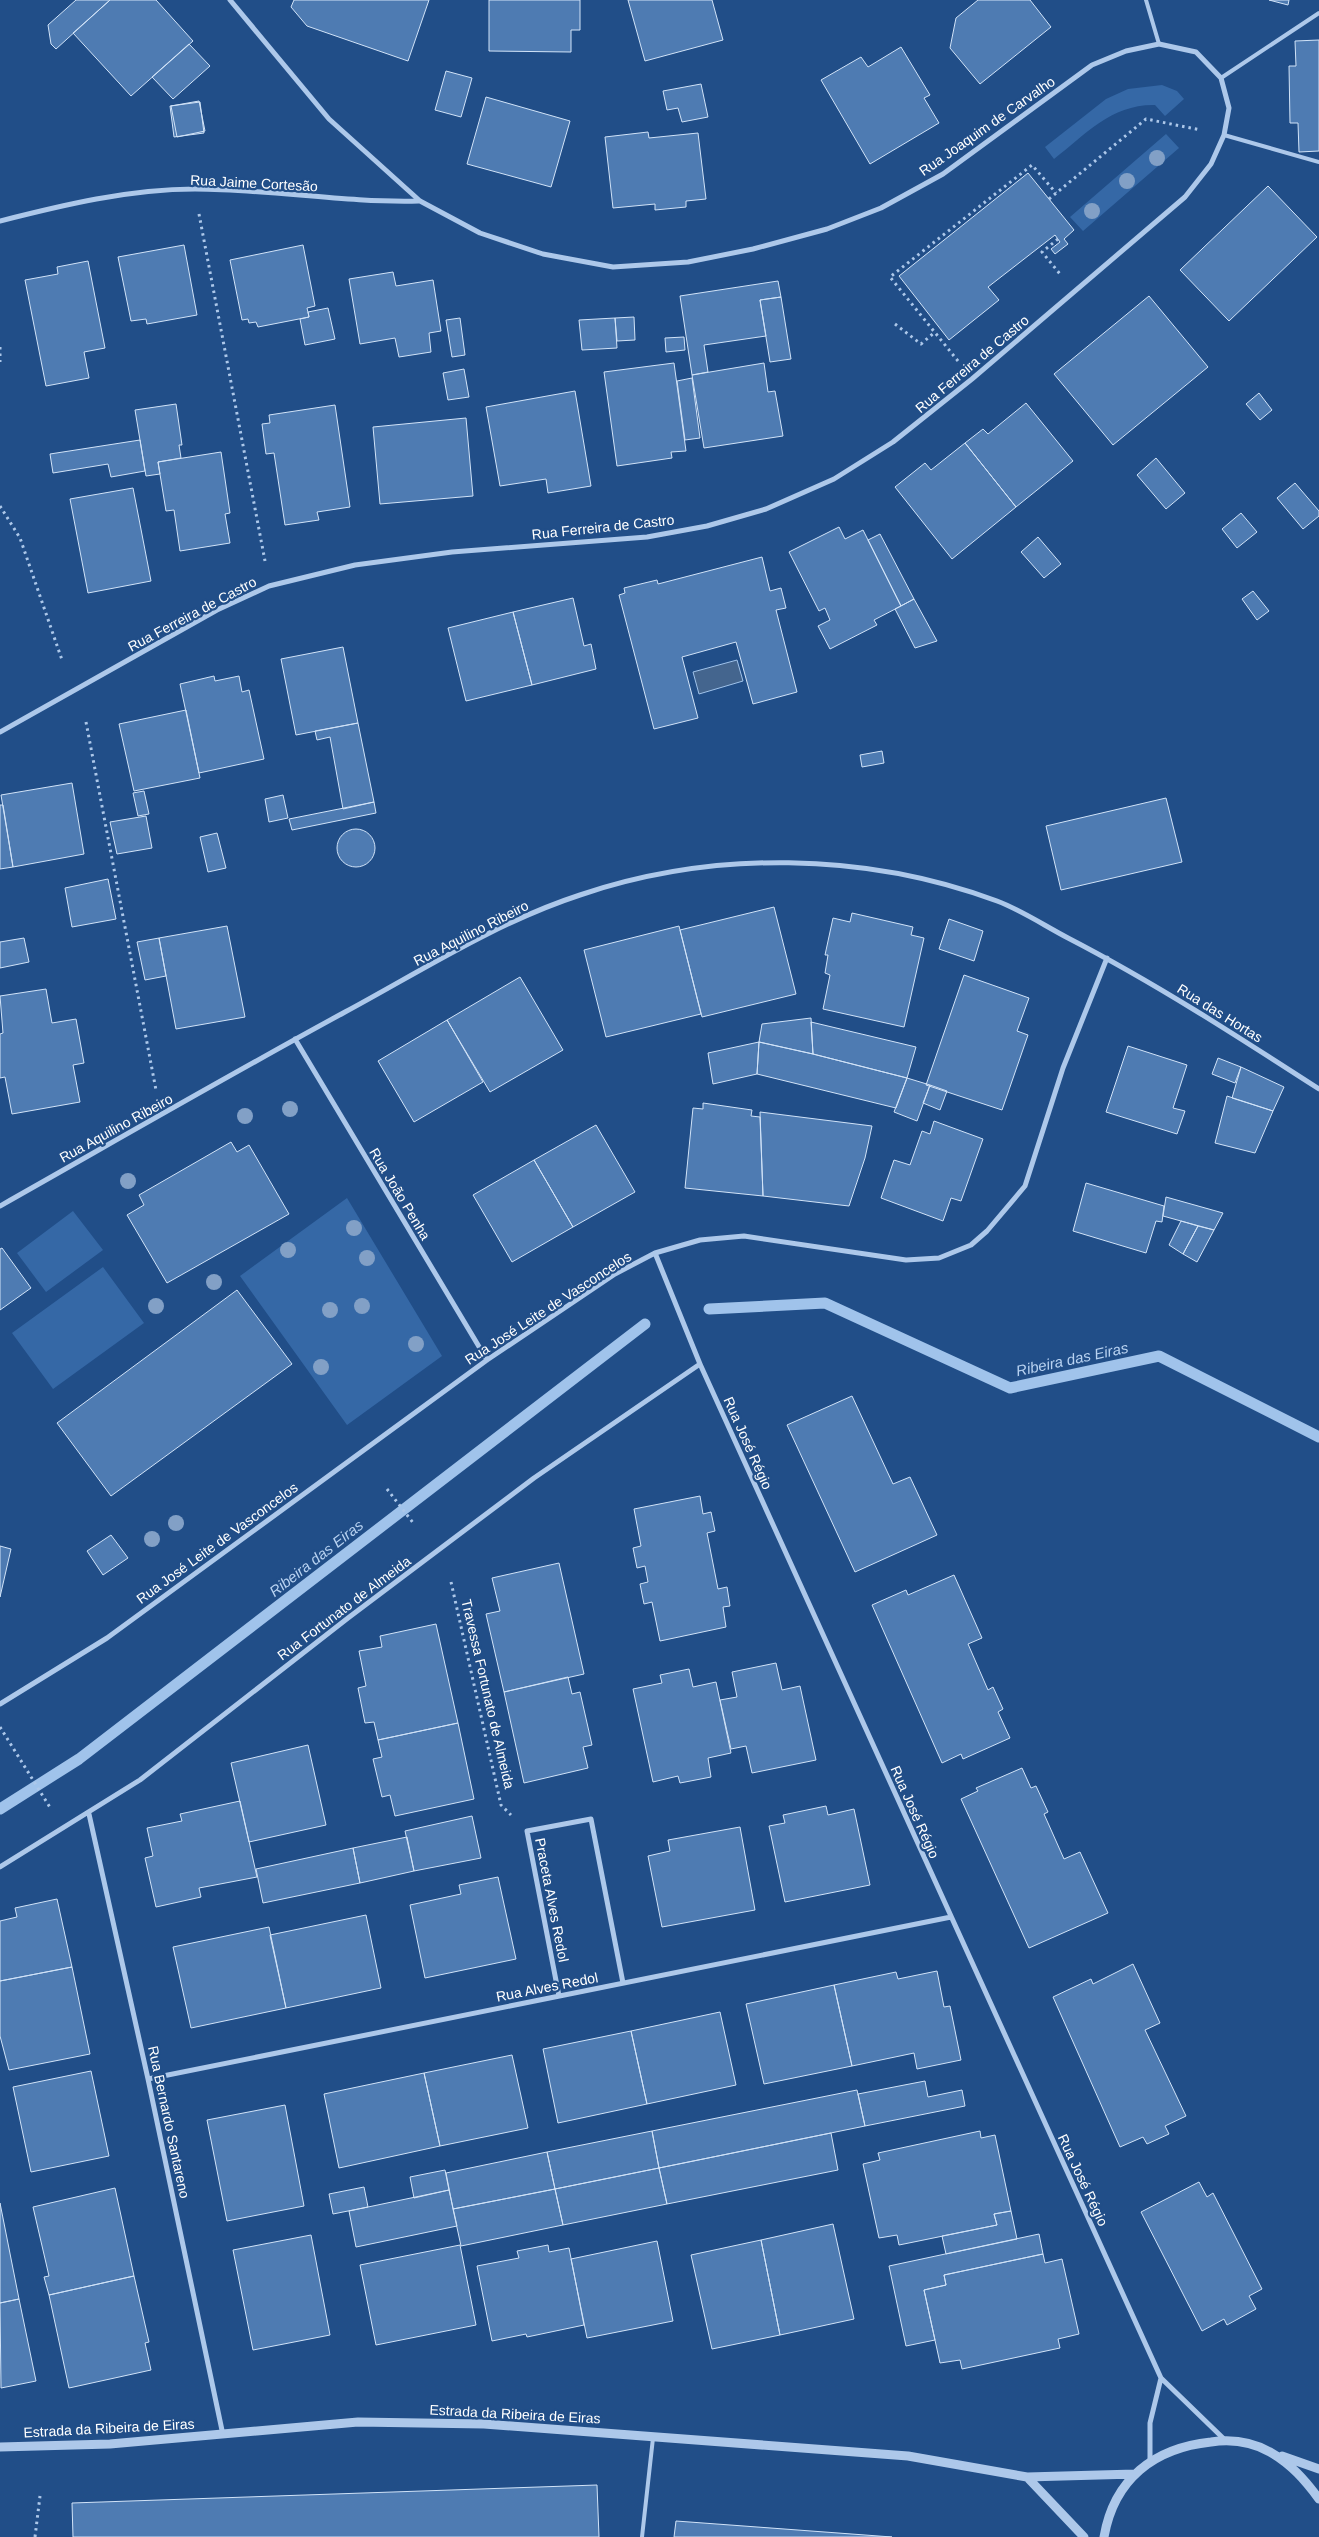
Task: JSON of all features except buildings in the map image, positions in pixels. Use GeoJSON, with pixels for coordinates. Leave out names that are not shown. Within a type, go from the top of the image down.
{"type":"FeatureCollection","features":[{"type":"Feature","properties":{"kind":"street","name":"Rua Joaquim de Carvalho"},"geometry":{"type":"LineString","coordinates":[[230,0],[329,119],[420,201],[480,233],[543,254],[613,267],[688,262],[753,249],[827,229],[881,208],[943,174],[1092,65],[1126,51],[1160,44],[1196,52],[1221,78],[1229,108],[1224,135]]}},
{"type":"Feature","properties":{"kind":"street","name":"Rua Ferreira de Castro"},"geometry":{"type":"LineString","coordinates":[[0,732],[218,610],[269,586],[354,565],[452,552],[647,537],[707,526],[766,509],[834,479],[894,442],[972,379],[1185,197],[1211,164],[1224,135]]}},
{"type":"Feature","properties":{"kind":"street","name":"Rua Jaime Cortesão"},"geometry":{"type":"LineString","coordinates":[[0,221],[71,203],[194,189],[376,202],[420,201]]}},
{"type":"Feature","properties":{"kind":"street","name":"Rua Aquilino Ribeiro"},"geometry":{"type":"LineString","coordinates":[[0,1206],[295,1039],[508,924],[580,894],[662,874],[737,864],[826,864],[917,876],[999,902],[1107,958]]}},
{"type":"Feature","properties":{"kind":"street","name":"Rua das Hortas"},"geometry":{"type":"LineString","coordinates":[[1107,958],[1190,1007],[1319,1089]]}},
{"type":"Feature","properties":{"kind":"street","name":"Rua José Leite de Vasconcelos"},"geometry":{"type":"LineString","coordinates":[[0,1704],[107,1638],[487,1360],[615,1274],[655,1253],[700,1240],[744,1236],[906,1260],[939,1258],[971,1245],[987,1231],[1026,1186],[1063,1068],[1107,958]]}},
{"type":"Feature","properties":{"kind":"street","name":"Rua João Penha"},"geometry":{"type":"LineString","coordinates":[[295,1039],[487,1360]]}},
{"type":"Feature","properties":{"kind":"street","name":"Rua José Régio"},"geometry":{"type":"LineString","coordinates":[[655,1253],[700,1364],[1161,2378],[1225,2440]]}},
{"type":"Feature","properties":{"kind":"street","name":"Rua Fortunato de Almeida"},"geometry":{"type":"LineString","coordinates":[[0,1866],[89,1814],[140,1780],[348,1618],[534,1478],[700,1364]]}},
{"type":"Feature","properties":{"kind":"street","name":"Rua Bernardo Santareno"},"geometry":{"type":"LineString","coordinates":[[89,1814],[148,2079],[223,2435]]}},
{"type":"Feature","properties":{"kind":"street","name":"Praceta Alves Redol"},"geometry":{"type":"LineString","coordinates":[[559,1996],[527,1831],[591,1819],[623,1983]]}},
{"type":"Feature","properties":{"kind":"street","name":"Rua Alves Redol"},"geometry":{"type":"LineString","coordinates":[[148,2079],[951,1917]]}},
{"type":"Feature","properties":{"kind":"street"},"geometry":{"type":"LineString","coordinates":[[1150,2461],[1150,2423],[1161,2378]]}},
{"type":"Feature","properties":{"kind":"street","name":"Estrada da Ribeira de Eiras"},"geometry":{"type":"LineString","coordinates":[[0,2447],[110,2444],[358,2422],[484,2424],[908,2456],[1026,2477],[1135,2474]]}},
{"type":"Feature","properties":{"kind":"street"},"geometry":{"type":"LineString","coordinates":[[1104,2537],[1106,2522],[1118,2496],[1135,2474],[1150,2461],[1186,2444],[1225,2440],[1248,2443],[1319,2469]]}},
{"type":"Feature","properties":{"kind":"street"},"geometry":{"type":"LineString","coordinates":[[1269,2451],[1299,2472],[1319,2499]]}},
{"type":"Feature","properties":{"kind":"street"},"geometry":{"type":"LineString","coordinates":[[1026,2477],[1084,2537]]}},
{"type":"Feature","properties":{"kind":"lane"},"geometry":{"type":"LineString","coordinates":[[1146,0],[1160,44]]}},
{"type":"Feature","properties":{"kind":"lane"},"geometry":{"type":"LineString","coordinates":[[1221,78],[1319,13]]}},
{"type":"Feature","properties":{"kind":"lane"},"geometry":{"type":"LineString","coordinates":[[1224,135],[1319,162]]}},
{"type":"Feature","properties":{"kind":"lane"},"geometry":{"type":"LineString","coordinates":[[642,2537],[653,2436]]}},
{"type":"Feature","properties":{"kind":"path"},"geometry":{"type":"LineString","coordinates":[[1049,199],[1146,119],[1224,135]]}},
{"type":"Feature","properties":{"kind":"path"},"geometry":{"type":"LineString","coordinates":[[946,344],[890,277],[1032,164],[1056,193]]}},
{"type":"Feature","properties":{"kind":"path"},"geometry":{"type":"LineString","coordinates":[[199,214],[265,562]]}},
{"type":"Feature","properties":{"kind":"path"},"geometry":{"type":"LineString","coordinates":[[1042,252],[1058,239]]}},
{"type":"Feature","properties":{"kind":"path"},"geometry":{"type":"LineString","coordinates":[[895,324],[921,344],[935,332]]}},
{"type":"Feature","properties":{"kind":"path"},"geometry":{"type":"LineString","coordinates":[[0,347],[0,362]]}},
{"type":"Feature","properties":{"kind":"path"},"geometry":{"type":"LineString","coordinates":[[0,506],[20,538],[62,660]]}},
{"type":"Feature","properties":{"kind":"path"},"geometry":{"type":"LineString","coordinates":[[86,722],[153,1076]]}},
{"type":"Feature","properties":{"kind":"path"},"geometry":{"type":"LineString","coordinates":[[387,1489],[414,1524]]}},
{"type":"Feature","properties":{"kind":"path","name":"Travessa Fortunato de Almeida"},"geometry":{"type":"LineString","coordinates":[[450,1582],[501,1805],[527,1831]]}},
{"type":"Feature","properties":{"kind":"path"},"geometry":{"type":"LineString","coordinates":[[0,1727],[47,1802]]}},
{"type":"Feature","properties":{"kind":"path"},"geometry":{"type":"LineString","coordinates":[[35,2537],[40,2496]]}},
{"type":"Feature","properties":{"kind":"shaded area"},"geometry":{"type":"Polygon","coordinates":[[[1162,85],[1177,91],[1184,99],[1165,116],[1155,105],[1140,106],[1113,115],[1100,122],[1054,159],[1045,147],[1106,99],[1128,89],[1162,85]]]}},
{"type":"Feature","properties":{"kind":"shaded area"},"geometry":{"type":"Polygon","coordinates":[[[1166,134],[1179,148],[1083,231],[1070,217],[1166,134]]]}},
{"type":"Feature","properties":{"kind":"shaded area"},"geometry":{"type":"Polygon","coordinates":[[[737,660],[743,681],[699,694],[693,672],[737,660]]]}},
{"type":"Feature","properties":{"kind":"shaded area"},"geometry":{"type":"Polygon","coordinates":[[[347,1198],[442,1356],[347,1425],[240,1276],[347,1198]]]}},
{"type":"Feature","properties":{"kind":"shaded area"},"geometry":{"type":"Polygon","coordinates":[[[73,1211],[103,1250],[46,1292],[17,1253],[73,1211]]]}},
{"type":"Feature","properties":{"kind":"shaded area"},"geometry":{"type":"Polygon","coordinates":[[[103,1267],[144,1323],[53,1389],[12,1333],[103,1267]]]}},
{"type":"Feature","properties":{"kind":"waterway","name":"Ribeira das Eiras"},"geometry":{"type":"LineString","coordinates":[[709,1309],[825,1303],[1010,1388],[1159,1356],[1319,1437]]}},
{"type":"Feature","properties":{"kind":"waterway","name":"Ribeira das Eiras"},"geometry":{"type":"LineString","coordinates":[[0,1809],[79,1759],[645,1324]]}}]}
